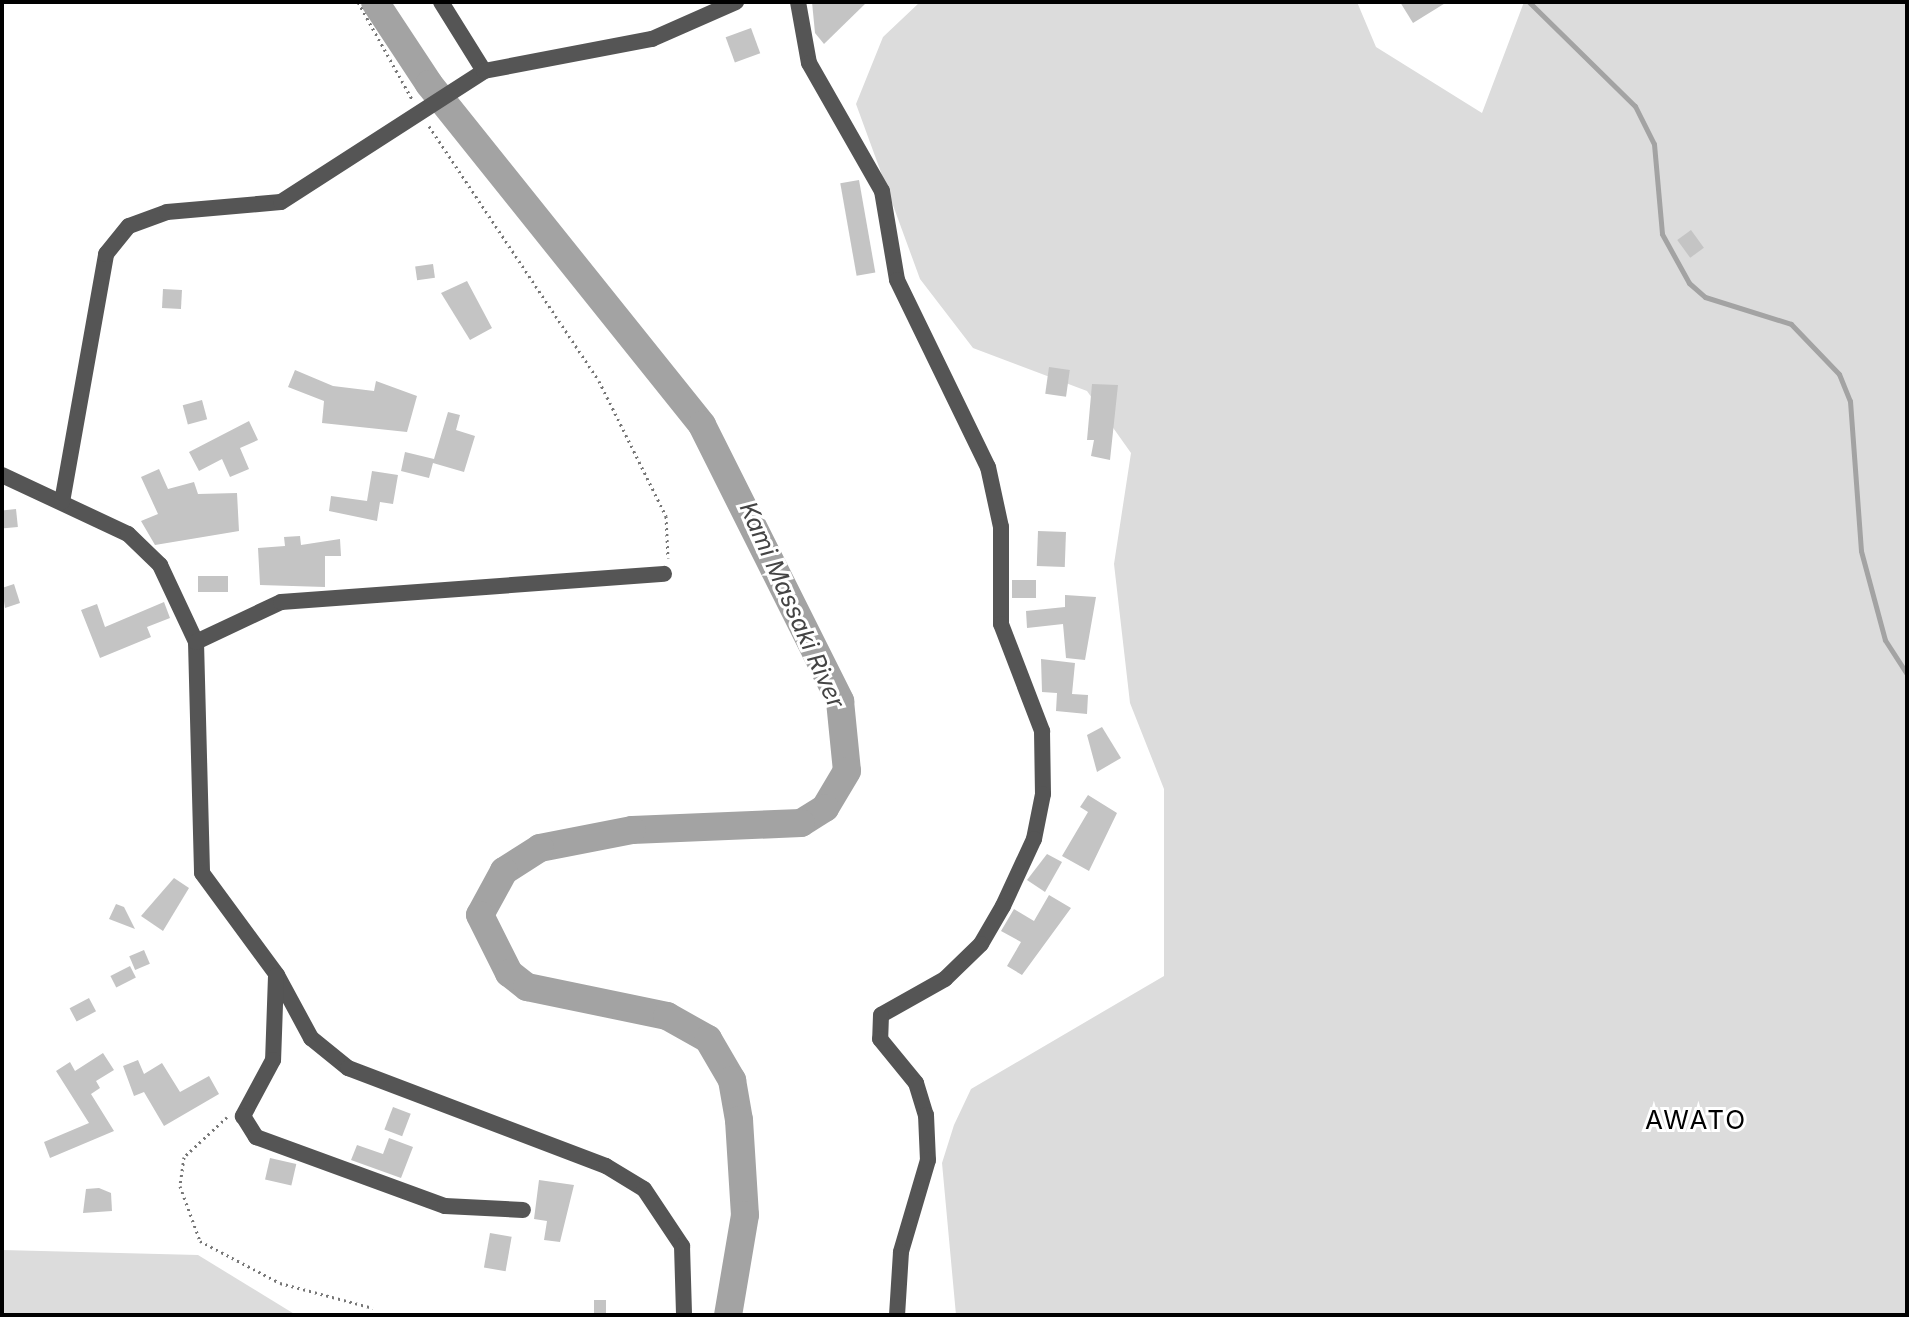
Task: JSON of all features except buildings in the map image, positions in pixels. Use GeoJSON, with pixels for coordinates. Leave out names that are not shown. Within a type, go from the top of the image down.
{"type":"FeatureCollection","features":[{"type":"Feature","properties":{"kind":"street"},"geometry":{"type":"LineString","coordinates":[[441,2],[484,71]]}},
{"type":"Feature","properties":{"kind":"street"},"geometry":{"type":"LineString","coordinates":[[62,502],[106,254],[129,226],[167,212],[281,202],[484,71],[652,39],[736,2]]}},
{"type":"Feature","properties":{"kind":"street"},"geometry":{"type":"LineString","coordinates":[[798,2],[809,63],[882,191],[897,280],[988,467],[1001,527],[1001,624],[1042,731],[1043,794],[1034,839],[1003,906],[981,944],[945,979],[881,1015],[880,1039],[916,1083],[926,1115],[928,1160],[901,1252],[897,1315]]}},
{"type":"Feature","properties":{"kind":"street"},"geometry":{"type":"LineString","coordinates":[[2,475],[128,534],[160,565],[196,642],[202,873],[277,975],[311,1038],[348,1068],[606,1166],[644,1189],[682,1246],[684,1315]]}},
{"type":"Feature","properties":{"kind":"street"},"geometry":{"type":"LineString","coordinates":[[196,642],[281,602],[664,574]]}},
{"type":"Feature","properties":{"kind":"street"},"geometry":{"type":"LineString","coordinates":[[277,975],[273,1060],[243,1116],[256,1137],[445,1206],[523,1210]]}},
{"type":"Feature","properties":{"kind":"path"},"geometry":{"type":"LineString","coordinates":[[358,2],[419,111],[599,381],[666,516],[664,574]]}},
{"type":"Feature","properties":{"kind":"path"},"geometry":{"type":"LineString","coordinates":[[246,1108],[204,1133],[184,1157],[180,1186],[187,1221],[228,1261],[373,1308]]}},
{"type":"Feature","properties":{"kind":"shaded area"},"geometry":{"type":"Polygon","coordinates":[[[920,2],[1357,2],[1376,47],[1482,113],[1524,2],[1907,2],[1907,1315],[956,1315],[942,1163],[954,1125],[971,1089],[1164,976],[1164,789],[1130,703],[1114,564],[1131,453],[1087,391],[973,348],[920,279],[856,104],[883,37],[920,2]]]}},
{"type":"Feature","properties":{"kind":"shaded area"},"geometry":{"type":"Polygon","coordinates":[[[2,1250],[198,1255],[296,1315],[2,1315],[2,1250]]]}},
{"type":"Feature","properties":{"kind":"waterway","name":"Kami Massaki River"},"geometry":{"type":"LineString","coordinates":[[375,2],[429,84],[702,425],[840,701],[847,771],[825,808],[801,823],[632,830],[540,848],[504,871],[480,915],[509,973],[527,987],[667,1016],[708,1039],[732,1080],[739,1120],[745,1215],[728,1315]]}},
{"type":"Feature","properties":{"kind":"waterway"},"geometry":{"type":"LineString","coordinates":[[1529,2],[1635,106],[1654,144],[1662,234],[1689,283],[1705,297],[1791,324],[1839,374],[1850,401],[1861,551],[1885,640],[1907,674]]}},
{"type":"Feature","properties":{"kind":"district","name":"AWATO"},"geometry":{"type":"Point","coordinates":[1696,1120]}}]}
